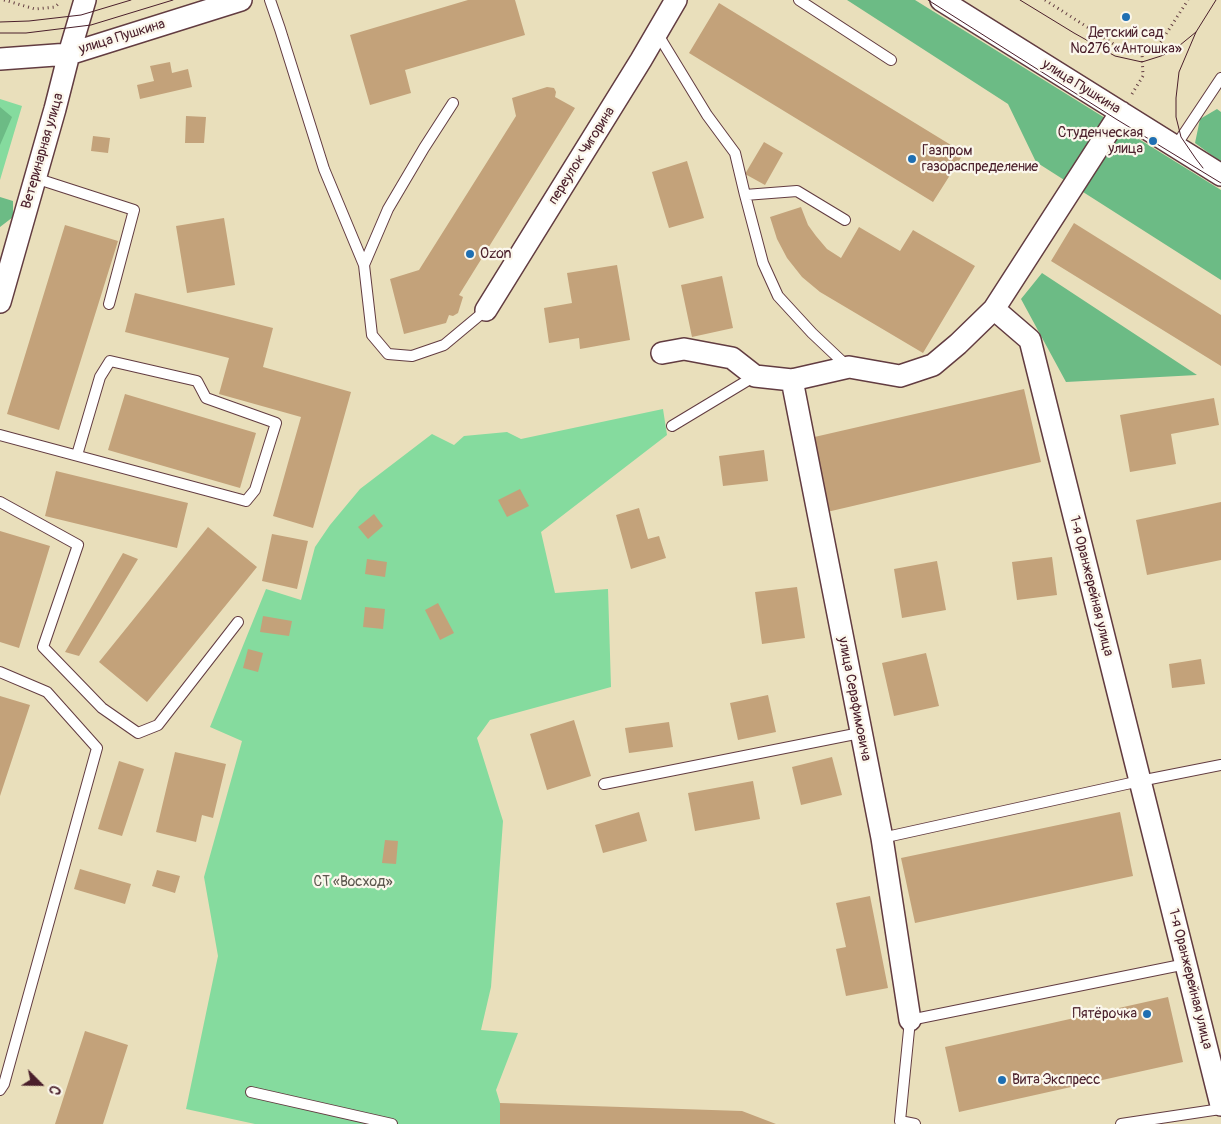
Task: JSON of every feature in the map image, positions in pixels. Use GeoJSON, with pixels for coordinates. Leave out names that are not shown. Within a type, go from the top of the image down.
{"type":"FeatureCollection","features":[{"type":"Feature","properties":{"kind":"street","name":"Ветеринарная улица"},"geometry":{"type":"LineString","coordinates":[[0,302],[84,0]]}},
{"type":"Feature","properties":{"kind":"street","name":"улица Пушкина"},"geometry":{"type":"LineString","coordinates":[[0,59],[69,54],[241,0]]}},
{"type":"Feature","properties":{"kind":"street","name":"переулок Чигорина"},"geometry":{"type":"LineString","coordinates":[[486,310],[642,60],[676,0]]}},
{"type":"Feature","properties":{"kind":"street","name":"улица Пушкина"},"geometry":{"type":"LineString","coordinates":[[941,0],[1221,175]]}},
{"type":"Feature","properties":{"kind":"street"},"geometry":{"type":"LineString","coordinates":[[662,353],[684,349],[732,358],[755,376],[792,380],[849,367],[900,376],[933,365],[994,310],[1121,112]]}},
{"type":"Feature","properties":{"kind":"street","name":"1-я Оранжерейная улица"},"geometry":{"type":"LineString","coordinates":[[994,310],[1030,340],[1221,1105]]}},
{"type":"Feature","properties":{"kind":"street","name":"улица Серафимовича"},"geometry":{"type":"LineString","coordinates":[[792,380],[882,838],[910,1020]]}},
{"type":"Feature","properties":{"kind":"lane"},"geometry":{"type":"LineString","coordinates":[[270,0],[324,169],[364,265],[372,335],[388,354],[412,356],[444,345],[486,310]]}},
{"type":"Feature","properties":{"kind":"lane"},"geometry":{"type":"LineString","coordinates":[[799,0],[891,60]]}},
{"type":"Feature","properties":{"kind":"lane"},"geometry":{"type":"LineString","coordinates":[[657,33],[707,115],[735,153],[763,263],[778,296],[812,333],[849,367]]}},
{"type":"Feature","properties":{"kind":"lane"},"geometry":{"type":"LineString","coordinates":[[1175,147],[1221,78]]}},
{"type":"Feature","properties":{"kind":"lane"},"geometry":{"type":"LineString","coordinates":[[364,265],[388,209],[453,103]]}},
{"type":"Feature","properties":{"kind":"lane"},"geometry":{"type":"LineString","coordinates":[[35,178],[134,210],[109,304]]}},
{"type":"Feature","properties":{"kind":"lane"},"geometry":{"type":"LineString","coordinates":[[745,195],[796,191],[845,220]]}},
{"type":"Feature","properties":{"kind":"lane"},"geometry":{"type":"LineString","coordinates":[[0,434],[77,455],[246,501],[255,490],[276,422],[206,398],[197,381],[110,361],[100,378],[77,455]]}},
{"type":"Feature","properties":{"kind":"lane"},"geometry":{"type":"LineString","coordinates":[[672,426],[755,376]]}},
{"type":"Feature","properties":{"kind":"lane"},"geometry":{"type":"LineString","coordinates":[[0,502],[78,545],[43,647],[102,708],[138,734],[158,726],[238,622]]}},
{"type":"Feature","properties":{"kind":"lane"},"geometry":{"type":"LineString","coordinates":[[0,672],[47,692],[97,748],[4,1084],[0,1090]]}},
{"type":"Feature","properties":{"kind":"lane"},"geometry":{"type":"LineString","coordinates":[[604,784],[860,733]]}},
{"type":"Feature","properties":{"kind":"lane"},"geometry":{"type":"LineString","coordinates":[[882,838],[1221,765]]}},
{"type":"Feature","properties":{"kind":"lane"},"geometry":{"type":"LineString","coordinates":[[915,1124],[900,1121],[910,1020],[1186,964]]}},
{"type":"Feature","properties":{"kind":"lane"},"geometry":{"type":"LineString","coordinates":[[251,1092],[392,1124]]}},
{"type":"Feature","properties":{"kind":"lane"},"geometry":{"type":"LineString","coordinates":[[1121,1124],[1221,1109]]}},
{"type":"Feature","properties":{"kind":"path"},"geometry":{"type":"LineString","coordinates":[[4,0],[35,9],[55,8],[62,0]]}},
{"type":"Feature","properties":{"kind":"path"},"geometry":{"type":"LineString","coordinates":[[1045,0],[1126,52],[1142,53],[1157,48],[1188,0]]}},
{"type":"Feature","properties":{"kind":"path"},"geometry":{"type":"LineString","coordinates":[[1121,112],[1143,76],[1142,53]]}},
{"type":"Feature","properties":{"kind":"green space"},"geometry":{"type":"Polygon","coordinates":[[[847,0],[915,0],[1221,190],[1221,280],[1036,162],[1008,104],[847,0]]]}},
{"type":"Feature","properties":{"kind":"green space"},"geometry":{"type":"Polygon","coordinates":[[[0,99],[22,106],[0,180],[0,99]]]}},
{"type":"Feature","properties":{"kind":"green space"},"geometry":{"type":"Polygon","coordinates":[[[0,107],[12,117],[0,145],[0,107]]]}},
{"type":"Feature","properties":{"kind":"green space"},"geometry":{"type":"Polygon","coordinates":[[[1217,109],[1221,112],[1221,162],[1195,143],[1200,119],[1217,109]]]}},
{"type":"Feature","properties":{"kind":"green space"},"geometry":{"type":"Polygon","coordinates":[[[0,197],[13,201],[13,217],[0,227],[0,197]]]}},
{"type":"Feature","properties":{"kind":"green space"},"geometry":{"type":"Polygon","coordinates":[[[1042,273],[1197,375],[1066,382],[1021,299],[1042,273]]]}},
{"type":"Feature","properties":{"kind":"green space","name":"СТ «Восход»"},"geometry":{"type":"Polygon","coordinates":[[[663,409],[667,435],[541,532],[555,593],[608,589],[611,687],[490,720],[477,738],[503,821],[491,987],[481,1030],[518,1033],[496,1090],[500,1103],[500,1124],[255,1124],[186,1109],[218,956],[204,877],[242,741],[210,727],[266,589],[301,600],[315,547],[330,525],[360,489],[432,434],[454,445],[464,436],[507,432],[521,439],[663,409]]]}},
{"type":"Feature","properties":{"kind":"building"},"geometry":{"type":"Polygon","coordinates":[[[468,0],[515,0],[525,35],[405,70],[411,93],[370,105],[350,35],[468,0]]]}},
{"type":"Feature","properties":{"kind":"building"},"geometry":{"type":"Polygon","coordinates":[[[719,3],[964,153],[933,202],[689,53],[719,3]]]}},
{"type":"Feature","properties":{"kind":"building"},"geometry":{"type":"Polygon","coordinates":[[[170,62],[172,73],[188,69],[192,87],[140,99],[137,85],[154,81],[150,66],[170,62]]]}},
{"type":"Feature","properties":{"kind":"building"},"geometry":{"type":"Polygon","coordinates":[[[547,87],[554,88],[556,92],[555,97],[575,108],[459,295],[463,297],[458,313],[453,316],[449,315],[446,323],[404,334],[390,279],[419,270],[516,116],[512,98],[547,87]]]}},
{"type":"Feature","properties":{"kind":"building"},"geometry":{"type":"Polygon","coordinates":[[[186,116],[206,117],[204,143],[185,143],[186,116]]]}},
{"type":"Feature","properties":{"kind":"building"},"geometry":{"type":"Polygon","coordinates":[[[93,136],[110,138],[108,153],[91,151],[93,136]]]}},
{"type":"Feature","properties":{"kind":"building"},"geometry":{"type":"Polygon","coordinates":[[[764,142],[783,153],[765,185],[745,174],[764,142]]]}},
{"type":"Feature","properties":{"kind":"building"},"geometry":{"type":"Polygon","coordinates":[[[687,161],[704,218],[669,228],[652,172],[687,161]]]}},
{"type":"Feature","properties":{"kind":"building"},"geometry":{"type":"Polygon","coordinates":[[[801,207],[808,225],[816,236],[827,249],[841,258],[859,227],[900,251],[913,230],[975,266],[923,353],[820,292],[802,277],[787,258],[777,239],[770,217],[801,207]]]}},
{"type":"Feature","properties":{"kind":"building"},"geometry":{"type":"Polygon","coordinates":[[[224,218],[235,285],[187,293],[176,226],[224,218]]]}},
{"type":"Feature","properties":{"kind":"building"},"geometry":{"type":"Polygon","coordinates":[[[1074,223],[1221,315],[1221,366],[1051,261],[1074,223]]]}},
{"type":"Feature","properties":{"kind":"building"},"geometry":{"type":"Polygon","coordinates":[[[65,225],[118,241],[59,430],[7,414],[65,225]]]}},
{"type":"Feature","properties":{"kind":"building"},"geometry":{"type":"Polygon","coordinates":[[[617,265],[630,340],[580,349],[579,338],[549,343],[544,308],[572,303],[567,273],[617,265]]]}},
{"type":"Feature","properties":{"kind":"building"},"geometry":{"type":"Polygon","coordinates":[[[722,276],[733,328],[692,337],[681,285],[722,276]]]}},
{"type":"Feature","properties":{"kind":"building"},"geometry":{"type":"Polygon","coordinates":[[[135,293],[273,328],[263,367],[351,392],[313,528],[273,516],[301,417],[219,394],[229,358],[125,332],[135,293]]]}},
{"type":"Feature","properties":{"kind":"building"},"geometry":{"type":"Polygon","coordinates":[[[1024,389],[1041,462],[827,512],[810,438],[1024,389]]]}},
{"type":"Feature","properties":{"kind":"building"},"geometry":{"type":"Polygon","coordinates":[[[125,394],[256,433],[240,488],[108,450],[125,394]]]}},
{"type":"Feature","properties":{"kind":"building"},"geometry":{"type":"Polygon","coordinates":[[[1214,398],[1219,425],[1171,434],[1176,464],[1130,472],[1120,415],[1214,398]]]}},
{"type":"Feature","properties":{"kind":"building"},"geometry":{"type":"Polygon","coordinates":[[[764,450],[768,481],[723,486],[719,456],[764,450]]]}},
{"type":"Feature","properties":{"kind":"building"},"geometry":{"type":"Polygon","coordinates":[[[56,471],[188,503],[177,548],[45,516],[56,471]]]}},
{"type":"Feature","properties":{"kind":"building"},"geometry":{"type":"Polygon","coordinates":[[[520,489],[529,506],[507,517],[498,500],[520,489]]]}},
{"type":"Feature","properties":{"kind":"building"},"geometry":{"type":"Polygon","coordinates":[[[1221,502],[1221,560],[1147,575],[1136,520],[1221,502]]]}},
{"type":"Feature","properties":{"kind":"building"},"geometry":{"type":"Polygon","coordinates":[[[639,508],[648,539],[659,536],[666,558],[631,569],[616,515],[639,508]]]}},
{"type":"Feature","properties":{"kind":"building"},"geometry":{"type":"Polygon","coordinates":[[[374,514],[383,526],[368,539],[358,527],[374,514]]]}},
{"type":"Feature","properties":{"kind":"building"},"geometry":{"type":"Polygon","coordinates":[[[208,527],[257,567],[147,702],[99,662],[208,527]]]}},
{"type":"Feature","properties":{"kind":"building"},"geometry":{"type":"Polygon","coordinates":[[[0,531],[50,546],[19,648],[0,642],[0,531]]]}},
{"type":"Feature","properties":{"kind":"building"},"geometry":{"type":"Polygon","coordinates":[[[272,534],[308,541],[297,589],[262,581],[272,534]]]}},
{"type":"Feature","properties":{"kind":"building"},"geometry":{"type":"Polygon","coordinates":[[[123,553],[138,559],[79,656],[65,652],[123,553]]]}},
{"type":"Feature","properties":{"kind":"building"},"geometry":{"type":"Polygon","coordinates":[[[1052,557],[1057,595],[1017,600],[1012,562],[1052,557]]]}},
{"type":"Feature","properties":{"kind":"building"},"geometry":{"type":"Polygon","coordinates":[[[367,559],[387,562],[385,577],[365,574],[367,559]]]}},
{"type":"Feature","properties":{"kind":"building"},"geometry":{"type":"Polygon","coordinates":[[[937,561],[946,610],[902,618],[894,569],[937,561]]]}},
{"type":"Feature","properties":{"kind":"building"},"geometry":{"type":"Polygon","coordinates":[[[797,587],[805,638],[762,644],[755,592],[797,587]]]}},
{"type":"Feature","properties":{"kind":"building"},"geometry":{"type":"Polygon","coordinates":[[[438,603],[454,633],[440,640],[425,610],[438,603]]]}},
{"type":"Feature","properties":{"kind":"building"},"geometry":{"type":"Polygon","coordinates":[[[365,607],[385,609],[383,629],[363,627],[365,607]]]}},
{"type":"Feature","properties":{"kind":"building"},"geometry":{"type":"Polygon","coordinates":[[[263,616],[292,621],[289,636],[260,632],[263,616]]]}},
{"type":"Feature","properties":{"kind":"building"},"geometry":{"type":"Polygon","coordinates":[[[248,649],[263,653],[258,672],[243,668],[248,649]]]}},
{"type":"Feature","properties":{"kind":"building"},"geometry":{"type":"Polygon","coordinates":[[[926,653],[939,706],[894,716],[882,663],[926,653]]]}},
{"type":"Feature","properties":{"kind":"building"},"geometry":{"type":"Polygon","coordinates":[[[1201,659],[1205,684],[1172,688],[1169,664],[1201,659]]]}},
{"type":"Feature","properties":{"kind":"building"},"geometry":{"type":"Polygon","coordinates":[[[768,695],[776,732],[738,740],[730,703],[768,695]]]}},
{"type":"Feature","properties":{"kind":"building"},"geometry":{"type":"Polygon","coordinates":[[[0,696],[30,705],[0,796],[0,696]]]}},
{"type":"Feature","properties":{"kind":"building"},"geometry":{"type":"Polygon","coordinates":[[[574,720],[591,776],[547,790],[530,734],[574,720]]]}},
{"type":"Feature","properties":{"kind":"building"},"geometry":{"type":"Polygon","coordinates":[[[669,722],[673,747],[629,753],[625,728],[669,722]]]}},
{"type":"Feature","properties":{"kind":"building"},"geometry":{"type":"Polygon","coordinates":[[[175,752],[226,764],[213,818],[202,815],[196,842],[156,832],[175,752]]]}},
{"type":"Feature","properties":{"kind":"building"},"geometry":{"type":"Polygon","coordinates":[[[832,757],[842,795],[801,805],[792,767],[832,757]]]}},
{"type":"Feature","properties":{"kind":"building"},"geometry":{"type":"Polygon","coordinates":[[[119,761],[144,769],[122,836],[98,829],[119,761]]]}},
{"type":"Feature","properties":{"kind":"building"},"geometry":{"type":"Polygon","coordinates":[[[753,781],[760,819],[695,831],[688,793],[753,781]]]}},
{"type":"Feature","properties":{"kind":"building"},"geometry":{"type":"Polygon","coordinates":[[[639,812],[647,841],[603,853],[595,825],[639,812]]]}},
{"type":"Feature","properties":{"kind":"building"},"geometry":{"type":"Polygon","coordinates":[[[1120,812],[1133,876],[915,923],[901,858],[1120,812]]]}},
{"type":"Feature","properties":{"kind":"building"},"geometry":{"type":"Polygon","coordinates":[[[385,840],[398,841],[396,864],[382,863],[385,840]]]}},
{"type":"Feature","properties":{"kind":"building"},"geometry":{"type":"Polygon","coordinates":[[[80,869],[131,884],[125,904],[74,889],[80,869]]]}},
{"type":"Feature","properties":{"kind":"building"},"geometry":{"type":"Polygon","coordinates":[[[157,870],[180,876],[175,893],[152,886],[157,870]]]}},
{"type":"Feature","properties":{"kind":"building"},"geometry":{"type":"Polygon","coordinates":[[[870,896],[888,988],[846,996],[836,949],[846,947],[836,903],[870,896]]]}},
{"type":"Feature","properties":{"kind":"building"},"geometry":{"type":"Polygon","coordinates":[[[1168,997],[1183,1062],[959,1112],[945,1047],[1168,997]]]}},
{"type":"Feature","properties":{"kind":"building"},"geometry":{"type":"Polygon","coordinates":[[[85,1031],[128,1045],[103,1124],[55,1124],[85,1031]]]}},
{"type":"Feature","properties":{"kind":"building"},"geometry":{"type":"Polygon","coordinates":[[[500,1103],[742,1111],[776,1124],[500,1124],[500,1103]]]}},
{"type":"Feature","properties":{"kind":"tram line"},"geometry":{"type":"LineString","coordinates":[[0,22],[29,21],[81,15],[131,0]]}},
{"type":"Feature","properties":{"kind":"tram line"},"geometry":{"type":"LineString","coordinates":[[0,33],[26,33],[91,25],[173,0]]}},
{"type":"Feature","properties":{"kind":"tram line"},"geometry":{"type":"LineString","coordinates":[[928,0],[1221,183]]}},
{"type":"Feature","properties":{"kind":"tram line"},"geometry":{"type":"LineString","coordinates":[[1020,0],[1115,56],[1142,62],[1174,50],[1196,32]]}},
{"type":"Feature","properties":{"kind":"tram line"},"geometry":{"type":"LineString","coordinates":[[1203,168],[1181,137],[1176,117],[1176,98],[1179,72],[1196,32],[1216,0]]}},
{"type":"Feature","properties":{"kind":"place","name":"Детский сад №276 «Антошка»"},"geometry":{"type":"Point","coordinates":[1126,17]}},
{"type":"Feature","properties":{"kind":"place","name":"Студенческая улица"},"geometry":{"type":"Point","coordinates":[1153,141]}},
{"type":"Feature","properties":{"kind":"place","name":"Газпром газораспределение"},"geometry":{"type":"Point","coordinates":[912,159]}},
{"type":"Feature","properties":{"kind":"place","name":"Ozon"},"geometry":{"type":"Point","coordinates":[470,254]}},
{"type":"Feature","properties":{"kind":"place","name":"Пятёрочка"},"geometry":{"type":"Point","coordinates":[1147,1014]}},
{"type":"Feature","properties":{"kind":"place","name":"Вита Экспресс"},"geometry":{"type":"Point","coordinates":[1002,1080]}}]}
